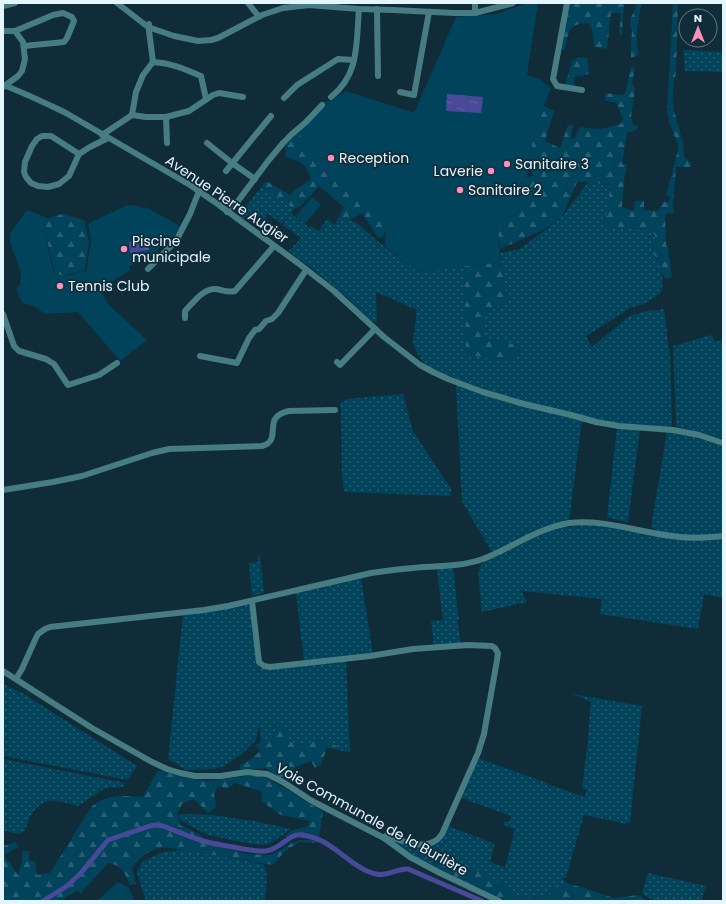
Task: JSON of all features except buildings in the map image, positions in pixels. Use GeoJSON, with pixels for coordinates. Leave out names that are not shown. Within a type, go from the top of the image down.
{"type":"FeatureCollection","features":[{"type":"Feature","properties":{"kind":"street"},"geometry":{"type":"LineString","coordinates":[[3,6],[15,3]]}},
{"type":"Feature","properties":{"kind":"street"},"geometry":{"type":"LineString","coordinates":[[117,3],[149,26],[174,36],[198,41],[218,38],[259,17],[283,8],[318,4],[347,5],[359,9],[377,9],[393,6],[429,12],[454,14],[475,13],[514,3]]}},
{"type":"Feature","properties":{"kind":"street"},"geometry":{"type":"LineString","coordinates":[[248,3],[259,17]]}},
{"type":"Feature","properties":{"kind":"street"},"geometry":{"type":"LineString","coordinates":[[475,3],[475,13]]}},
{"type":"Feature","properties":{"kind":"street"},"geometry":{"type":"LineString","coordinates":[[567,3],[553,79],[557,86],[582,90]]}},
{"type":"Feature","properties":{"kind":"street"},"geometry":{"type":"LineString","coordinates":[[331,97],[345,83],[353,68],[359,9]]}},
{"type":"Feature","properties":{"kind":"street"},"geometry":{"type":"LineString","coordinates":[[377,9],[378,76]]}},
{"type":"Feature","properties":{"kind":"street"},"geometry":{"type":"LineString","coordinates":[[400,92],[414,95],[429,12]]}},
{"type":"Feature","properties":{"kind":"street"},"geometry":{"type":"LineString","coordinates":[[3,31],[15,31],[53,15],[63,13],[72,17],[74,21],[64,42],[24,46]]}},
{"type":"Feature","properties":{"kind":"street"},"geometry":{"type":"LineString","coordinates":[[132,115],[136,92],[140,81],[153,62],[149,26]]}},
{"type":"Feature","properties":{"kind":"street"},"geometry":{"type":"LineString","coordinates":[[3,86],[18,76],[22,71],[25,59],[23,42],[15,31]]}},
{"type":"Feature","properties":{"kind":"street"},"geometry":{"type":"LineString","coordinates":[[284,98],[297,85],[338,59],[354,60]]}},
{"type":"Feature","properties":{"kind":"street"},"geometry":{"type":"LineString","coordinates":[[153,62],[174,65],[200,76],[206,99]]}},
{"type":"Feature","properties":{"kind":"street"},"geometry":{"type":"LineString","coordinates":[[14,89],[18,76]]}},
{"type":"Feature","properties":{"kind":"street","name":"Avenue Pierre Augier"},"geometry":{"type":"LineString","coordinates":[[3,86],[14,89],[59,110],[169,172],[199,191],[334,291],[375,329],[420,365],[433,372],[483,392],[596,422],[619,426],[673,430],[699,435],[723,443]]}},
{"type":"Feature","properties":{"kind":"street"},"geometry":{"type":"LineString","coordinates":[[79,154],[51,136],[42,136],[37,139],[32,146],[25,162],[24,172],[31,183],[38,186],[48,187],[58,184],[69,176],[79,154],[132,115],[166,117],[189,111],[206,99],[219,93],[243,97]]}},
{"type":"Feature","properties":{"kind":"street"},"geometry":{"type":"LineString","coordinates":[[227,212],[235,205],[283,143],[322,105]]}},
{"type":"Feature","properties":{"kind":"street"},"geometry":{"type":"LineString","coordinates":[[226,171],[271,116]]}},
{"type":"Feature","properties":{"kind":"street"},"geometry":{"type":"LineString","coordinates":[[166,117],[167,143]]}},
{"type":"Feature","properties":{"kind":"street"},"geometry":{"type":"LineString","coordinates":[[207,143],[255,179]]}},
{"type":"Feature","properties":{"kind":"street"},"geometry":{"type":"LineString","coordinates":[[148,269],[176,241],[190,214],[199,191]]}},
{"type":"Feature","properties":{"kind":"street"},"geometry":{"type":"LineString","coordinates":[[185,318],[185,311],[208,289],[230,292],[235,291],[274,246]]}},
{"type":"Feature","properties":{"kind":"street"},"geometry":{"type":"LineString","coordinates":[[200,356],[237,363],[249,338],[255,330],[259,329],[266,321],[272,319],[278,313],[306,270]]}},
{"type":"Feature","properties":{"kind":"street"},"geometry":{"type":"LineString","coordinates":[[3,314],[14,346],[19,351],[46,359],[54,364],[68,385],[99,375],[117,363]]}},
{"type":"Feature","properties":{"kind":"street"},"geometry":{"type":"LineString","coordinates":[[336,362],[340,365],[375,329]]}},
{"type":"Feature","properties":{"kind":"street"},"geometry":{"type":"LineString","coordinates":[[3,490],[82,476],[146,454],[169,449],[262,446],[271,441],[273,423],[278,415],[283,412],[289,410],[335,410]]}},
{"type":"Feature","properties":{"kind":"street"},"geometry":{"type":"LineString","coordinates":[[16,679],[36,637],[45,629],[204,610],[252,601],[371,573],[469,563],[483,559],[541,532],[570,523],[604,523],[686,538],[723,536]]}},
{"type":"Feature","properties":{"kind":"street"},"geometry":{"type":"LineString","coordinates":[[252,601],[259,662],[264,666],[270,667],[292,665],[453,646],[492,646],[496,648],[498,653],[497,660],[482,740],[475,760],[440,838],[427,844],[406,843],[387,835],[384,838]]}},
{"type":"Feature","properties":{"kind":"street","name":"Voie Communale de la Burlière"},"geometry":{"type":"LineString","coordinates":[[3,671],[103,734],[167,769],[195,776],[221,776],[247,772],[267,774],[283,782],[312,801],[384,838],[410,857],[499,901]]}},
{"type":"Feature","properties":{"kind":"green space"},"geometry":{"type":"Polygon","coordinates":[[[527,3],[538,3],[527,75],[539,79],[551,88],[534,132],[522,206],[514,215],[497,224],[501,262],[418,272],[385,246],[386,221],[326,170],[327,168],[308,152],[300,136],[298,125],[322,102],[330,101],[346,91],[414,113],[456,17],[497,14],[527,3]]]}},
{"type":"Feature","properties":{"kind":"green space"},"geometry":{"type":"Polygon","coordinates":[[[562,3],[624,3],[622,35],[619,35],[621,13],[611,13],[607,49],[594,47],[592,29],[588,23],[573,27],[568,34],[565,50],[560,49],[567,10],[562,3]]]}},
{"type":"Feature","properties":{"kind":"green space"},"geometry":{"type":"Polygon","coordinates":[[[637,3],[641,3],[637,36],[639,55],[631,58],[632,32],[630,24],[631,17],[637,3]]]}},
{"type":"Feature","properties":{"kind":"green space"},"geometry":{"type":"Polygon","coordinates":[[[673,3],[678,3],[676,73],[673,98],[674,110],[683,143],[684,157],[691,163],[691,167],[676,167],[673,207],[674,213],[665,214],[666,245],[668,248],[672,277],[666,279],[661,272],[652,247],[656,238],[653,231],[604,227],[611,185],[577,182],[562,217],[541,231],[500,249],[497,224],[514,215],[524,178],[533,176],[529,165],[534,132],[544,106],[554,111],[545,141],[560,148],[568,125],[573,125],[571,138],[574,139],[580,127],[601,129],[621,124],[623,119],[616,102],[605,100],[605,93],[625,94],[631,67],[635,68],[632,83],[635,89],[631,117],[633,125],[638,126],[638,129],[627,133],[622,164],[627,164],[622,207],[633,211],[635,201],[644,201],[644,210],[658,211],[663,202],[669,201],[670,197],[666,195],[678,150],[678,144],[670,125],[667,112],[673,3]]]}},
{"type":"Feature","properties":{"kind":"green space"},"geometry":{"type":"Polygon","coordinates":[[[683,50],[723,52],[723,72],[685,71],[683,50]]]}},
{"type":"Feature","properties":{"kind":"green space"},"geometry":{"type":"Polygon","coordinates":[[[578,57],[587,58],[589,68],[588,74],[574,77],[575,87],[565,86],[572,61],[578,57]]]}},
{"type":"Feature","properties":{"kind":"green space"},"geometry":{"type":"Polygon","coordinates":[[[402,109],[414,113],[389,221],[383,237],[378,238],[362,213],[348,220],[339,217],[344,207],[319,186],[301,206],[294,209],[262,186],[266,181],[290,195],[311,179],[302,163],[286,157],[285,145],[296,134],[302,131],[402,109]]]}},
{"type":"Feature","properties":{"kind":"green space"},"geometry":{"type":"Polygon","coordinates":[[[588,182],[612,186],[606,226],[653,231],[656,238],[652,247],[662,276],[662,287],[661,293],[644,304],[632,307],[586,336],[592,347],[629,316],[651,310],[655,311],[664,309],[670,352],[672,426],[618,423],[594,419],[511,398],[459,380],[426,366],[415,350],[413,340],[417,310],[376,292],[377,323],[372,322],[349,299],[289,251],[301,238],[283,225],[288,217],[282,224],[268,214],[260,226],[239,216],[262,186],[294,209],[291,213],[310,228],[311,226],[319,231],[327,219],[335,225],[339,217],[355,222],[418,272],[464,266],[466,355],[515,361],[521,346],[485,338],[485,312],[507,302],[500,253],[520,249],[562,217],[588,182]]]}},
{"type":"Feature","properties":{"kind":"green space"},"geometry":{"type":"Polygon","coordinates":[[[312,197],[321,205],[305,224],[296,216],[312,197]]]}},
{"type":"Feature","properties":{"kind":"green space"},"geometry":{"type":"Polygon","coordinates":[[[127,205],[139,206],[141,209],[146,207],[180,226],[175,235],[148,258],[136,262],[129,267],[130,270],[105,286],[103,283],[101,289],[107,303],[147,340],[120,361],[78,312],[44,314],[34,306],[22,303],[16,289],[20,285],[21,273],[10,238],[11,232],[27,210],[48,218],[44,228],[53,270],[59,275],[63,276],[83,271],[86,273],[91,240],[88,224],[127,205]]]}},
{"type":"Feature","properties":{"kind":"green space"},"geometry":{"type":"Polygon","coordinates":[[[63,214],[84,220],[89,242],[85,270],[63,276],[55,273],[44,228],[48,218],[63,214]]]}},
{"type":"Feature","properties":{"kind":"green space"},"geometry":{"type":"Polygon","coordinates":[[[501,262],[507,302],[485,312],[485,338],[521,346],[516,361],[466,355],[464,266],[501,262]]]}},
{"type":"Feature","properties":{"kind":"green space"},"geometry":{"type":"Polygon","coordinates":[[[711,335],[716,342],[723,339],[723,439],[676,427],[673,346],[711,335]]]}},
{"type":"Feature","properties":{"kind":"green space"},"geometry":{"type":"Polygon","coordinates":[[[457,385],[582,420],[569,521],[492,552],[462,502],[457,385]]]}},
{"type":"Feature","properties":{"kind":"green space"},"geometry":{"type":"Polygon","coordinates":[[[403,394],[413,431],[451,489],[451,496],[344,492],[340,403],[347,399],[403,394]]]}},
{"type":"Feature","properties":{"kind":"green space"},"geometry":{"type":"Polygon","coordinates":[[[617,428],[640,429],[628,522],[607,517],[617,428]]]}},
{"type":"Feature","properties":{"kind":"green space"},"geometry":{"type":"Polygon","coordinates":[[[667,432],[682,434],[723,446],[723,533],[689,536],[659,532],[651,527],[667,432]]]}},
{"type":"Feature","properties":{"kind":"green space"},"geometry":{"type":"Polygon","coordinates":[[[584,525],[605,526],[687,541],[723,538],[723,598],[704,594],[698,629],[600,614],[602,599],[521,591],[527,602],[482,612],[478,573],[481,564],[535,537],[560,528],[584,525]]]}},
{"type":"Feature","properties":{"kind":"green space"},"geometry":{"type":"Polygon","coordinates":[[[258,555],[260,555],[264,593],[252,596],[249,563],[258,562],[258,555]]]}},
{"type":"Feature","properties":{"kind":"green space"},"geometry":{"type":"Polygon","coordinates":[[[453,568],[459,620],[457,620],[461,643],[434,645],[431,621],[443,620],[437,569],[453,568]]]}},
{"type":"Feature","properties":{"kind":"green space"},"geometry":{"type":"Polygon","coordinates":[[[361,577],[373,654],[304,662],[296,593],[361,577]]]}},
{"type":"Feature","properties":{"kind":"green space"},"geometry":{"type":"Polygon","coordinates":[[[248,603],[251,606],[259,668],[270,669],[346,661],[350,753],[336,749],[337,746],[322,740],[300,745],[293,743],[288,740],[277,726],[272,739],[267,745],[265,741],[261,742],[259,724],[256,740],[242,754],[226,765],[215,769],[186,770],[168,759],[183,615],[248,603]]]}},
{"type":"Feature","properties":{"kind":"green space"},"geometry":{"type":"Polygon","coordinates":[[[3,684],[24,694],[137,766],[128,780],[3,756],[5,742],[3,731],[3,684]]]}},
{"type":"Feature","properties":{"kind":"green space"},"geometry":{"type":"Polygon","coordinates":[[[572,694],[642,706],[630,822],[623,825],[622,823],[584,815],[566,878],[562,878],[567,883],[554,887],[549,897],[520,897],[509,888],[441,864],[444,852],[436,848],[434,844],[447,826],[495,844],[491,862],[505,868],[515,829],[503,825],[504,821],[509,822],[511,816],[462,798],[478,758],[585,796],[587,790],[582,788],[591,702],[572,694]]]}},
{"type":"Feature","properties":{"kind":"green space"},"geometry":{"type":"Polygon","coordinates":[[[277,726],[286,728],[288,740],[293,743],[300,745],[322,740],[337,746],[336,749],[327,748],[321,764],[315,768],[311,761],[296,767],[281,778],[265,768],[242,770],[239,766],[250,760],[260,751],[255,745],[265,741],[267,745],[272,739],[277,726]]]}},
{"type":"Feature","properties":{"kind":"green space"},"geometry":{"type":"Polygon","coordinates":[[[3,759],[126,783],[122,787],[107,788],[102,790],[78,806],[56,801],[43,803],[32,813],[23,832],[15,833],[3,830],[3,759]]]}},
{"type":"Feature","properties":{"kind":"green space"},"geometry":{"type":"Polygon","coordinates":[[[158,770],[187,778],[206,781],[253,775],[262,776],[290,791],[323,812],[319,837],[311,834],[303,834],[286,838],[285,836],[292,830],[307,827],[310,821],[281,815],[262,802],[261,791],[235,783],[227,789],[218,786],[214,793],[216,807],[208,813],[194,799],[182,804],[177,814],[180,825],[199,834],[210,844],[247,854],[269,855],[299,840],[317,840],[318,843],[300,842],[285,851],[273,865],[173,848],[160,848],[140,858],[132,868],[136,884],[130,885],[120,868],[108,863],[81,893],[77,891],[60,901],[3,901],[3,846],[15,842],[18,847],[4,855],[18,875],[22,863],[22,851],[29,851],[29,861],[35,861],[37,875],[50,873],[92,806],[111,797],[143,797],[158,770]]]}},
{"type":"Feature","properties":{"kind":"green space"},"geometry":{"type":"Polygon","coordinates":[[[178,815],[212,815],[254,821],[291,829],[271,843],[261,845],[234,841],[205,834],[180,820],[178,815]]]}},
{"type":"Feature","properties":{"kind":"green space"},"geometry":{"type":"Polygon","coordinates":[[[391,840],[428,846],[436,860],[432,866],[412,855],[391,840]]]}},
{"type":"Feature","properties":{"kind":"green space"},"geometry":{"type":"Polygon","coordinates":[[[434,844],[436,848],[444,852],[441,864],[455,870],[463,863],[509,888],[520,897],[549,897],[554,887],[567,883],[614,898],[638,895],[648,901],[506,901],[432,866],[436,860],[431,857],[428,846],[434,844]]]}},
{"type":"Feature","properties":{"kind":"green space"},"geometry":{"type":"Polygon","coordinates":[[[184,850],[264,865],[267,876],[265,901],[146,901],[137,872],[142,862],[163,852],[184,850]]]}},
{"type":"Feature","properties":{"kind":"green space"},"geometry":{"type":"Polygon","coordinates":[[[648,873],[706,886],[701,901],[655,901],[642,893],[648,873]]]}},
{"type":"Feature","properties":{"kind":"green space"},"geometry":{"type":"Polygon","coordinates":[[[118,882],[129,888],[134,901],[97,901],[118,882]]]}},
{"type":"Feature","properties":{"kind":"water"},"geometry":{"type":"Polygon","coordinates":[[[447,94],[483,97],[481,113],[446,111],[447,94]]]}},
{"type":"Feature","properties":{"kind":"water"},"geometry":{"type":"Polygon","coordinates":[[[147,239],[149,250],[130,253],[129,242],[147,239]]]}},
{"type":"Feature","properties":{"kind":"waterway"},"geometry":{"type":"LineString","coordinates":[[43,901],[67,886],[81,873],[108,840],[156,825],[163,826],[207,842],[258,851],[271,850],[292,837],[301,835],[320,840],[368,872],[380,875],[408,869],[482,901]]}},
{"type":"Feature","properties":{"kind":"place","name":"Reception"},"geometry":{"type":"Point","coordinates":[331,158]}},
{"type":"Feature","properties":{"kind":"place","name":"Sanitaire 3"},"geometry":{"type":"Point","coordinates":[507,164]}},
{"type":"Feature","properties":{"kind":"place","name":"Laverie"},"geometry":{"type":"Point","coordinates":[491,171]}},
{"type":"Feature","properties":{"kind":"place","name":"Sanitaire 2"},"geometry":{"type":"Point","coordinates":[460,190]}},
{"type":"Feature","properties":{"kind":"place","name":"Piscine municipale"},"geometry":{"type":"Point","coordinates":[124,249]}},
{"type":"Feature","properties":{"kind":"place","name":"Tennis Club"},"geometry":{"type":"Point","coordinates":[60,286]}}]}
